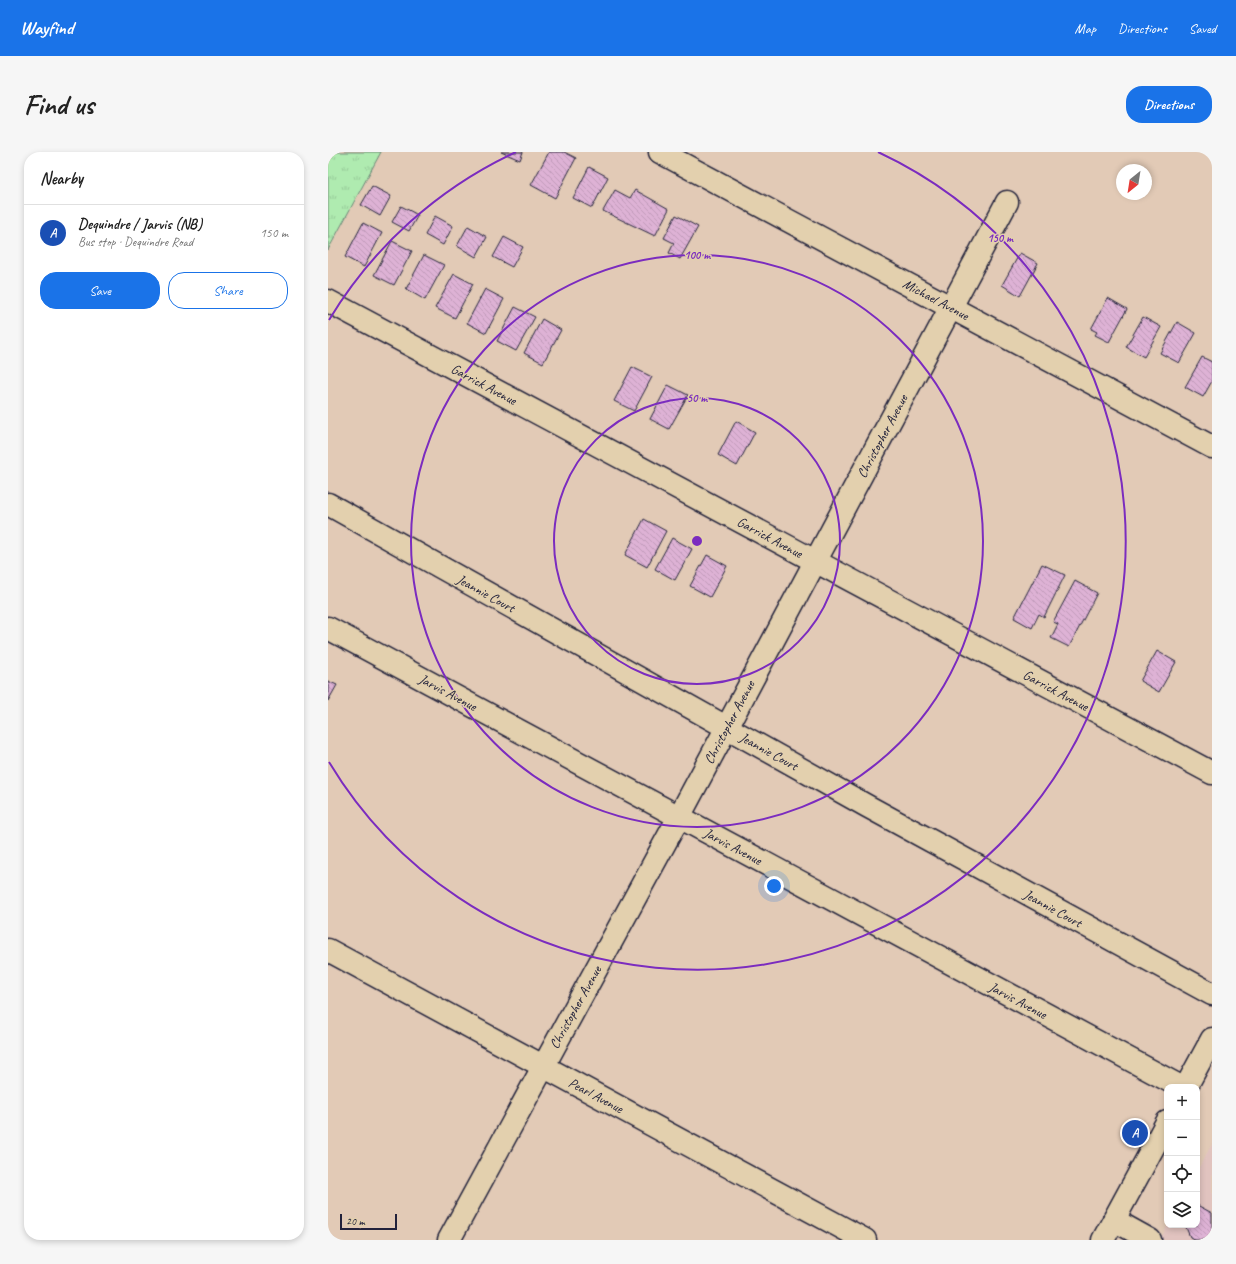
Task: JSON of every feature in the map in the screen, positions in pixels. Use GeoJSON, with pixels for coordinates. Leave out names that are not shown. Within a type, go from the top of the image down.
{"type":"FeatureCollection","features":[{"type":"Feature","properties":{"kind":"street","name":"Michael Avenue"},"geometry":{"type":"LineString","coordinates":[[660,152],[1212,447]]}},
{"type":"Feature","properties":{"kind":"street","name":"Christopher Avenue"},"geometry":{"type":"LineString","coordinates":[[449,1240],[542,1066],[679,816],[1007,202]]}},
{"type":"Feature","properties":{"kind":"street","name":"Garrick Avenue"},"geometry":{"type":"LineString","coordinates":[[328,301],[1212,773]]}},
{"type":"Feature","properties":{"kind":"street","name":"Jeannie Court"},"geometry":{"type":"LineString","coordinates":[[328,504],[867,806],[1212,994]]}},
{"type":"Feature","properties":{"kind":"street","name":"Jarvis Avenue"},"geometry":{"type":"LineString","coordinates":[[328,628],[1175,1084]]}},
{"type":"Feature","properties":{"kind":"street","name":"Pearl Avenue"},"geometry":{"type":"LineString","coordinates":[[328,950],[864,1240]]}},
{"type":"Feature","properties":{"kind":"street"},"geometry":{"type":"LineString","coordinates":[[1188,1084],[1212,1039]]}},
{"type":"Feature","properties":{"kind":"street"},"geometry":{"type":"LineString","coordinates":[[1103,1240],[1164,1128]]}},
{"type":"Feature","properties":{"kind":"street"},"geometry":{"type":"LineString","coordinates":[[1114,1220],[1150,1240]]}},
{"type":"Feature","properties":{"kind":"shaded area"},"geometry":{"type":"Polygon","coordinates":[[[1212,1144],[1212,1240],[1160,1240],[1166,1228],[1200,1228],[1200,1166],[1212,1144]]]}},
{"type":"Feature","properties":{"kind":"green space"},"geometry":{"type":"Polygon","coordinates":[[[328,152],[381,152],[328,250],[328,152]]]}},
{"type":"Feature","properties":{"kind":"building"},"geometry":{"type":"Polygon","coordinates":[[[501,152],[523,152],[520,160],[501,152]]]}},
{"type":"Feature","properties":{"kind":"building"},"geometry":{"type":"Polygon","coordinates":[[[549,152],[564,152],[576,158],[555,198],[531,185],[549,152]]]}},
{"type":"Feature","properties":{"kind":"building"},"geometry":{"type":"Polygon","coordinates":[[[589,167],[608,177],[592,208],[573,198],[589,167]]]}},
{"type":"Feature","properties":{"kind":"building"},"geometry":{"type":"Polygon","coordinates":[[[372,186],[391,196],[380,216],[361,205],[372,186]]]}},
{"type":"Feature","properties":{"kind":"building"},"geometry":{"type":"Polygon","coordinates":[[[615,190],[630,198],[635,190],[669,209],[655,236],[603,211],[615,190]]]}},
{"type":"Feature","properties":{"kind":"building"},"geometry":{"type":"Polygon","coordinates":[[[401,206],[418,215],[409,231],[392,222],[401,206]]]}},
{"type":"Feature","properties":{"kind":"building"},"geometry":{"type":"Polygon","coordinates":[[[676,215],[698,227],[680,259],[669,253],[674,243],[664,238],[676,215]]]}},
{"type":"Feature","properties":{"kind":"building"},"geometry":{"type":"Polygon","coordinates":[[[435,216],[453,226],[443,245],[425,235],[435,216]]]}},
{"type":"Feature","properties":{"kind":"building"},"geometry":{"type":"Polygon","coordinates":[[[363,223],[382,233],[364,267],[345,257],[363,223]]]}},
{"type":"Feature","properties":{"kind":"building"},"geometry":{"type":"Polygon","coordinates":[[[468,226],[487,237],[476,257],[457,246],[468,226]]]}},
{"type":"Feature","properties":{"kind":"building"},"geometry":{"type":"Polygon","coordinates":[[[504,237],[523,247],[512,267],[493,257],[504,237]]]}},
{"type":"Feature","properties":{"kind":"building"},"geometry":{"type":"Polygon","coordinates":[[[392,241],[412,251],[394,285],[374,275],[392,241]]]}},
{"type":"Feature","properties":{"kind":"building"},"geometry":{"type":"Polygon","coordinates":[[[1020,253],[1038,263],[1020,296],[1002,285],[1020,253]]]}},
{"type":"Feature","properties":{"kind":"building"},"geometry":{"type":"Polygon","coordinates":[[[424,255],[444,265],[425,300],[406,289],[424,255]]]}},
{"type":"Feature","properties":{"kind":"building"},"geometry":{"type":"Polygon","coordinates":[[[454,274],[473,284],[455,318],[435,308],[454,274]]]}},
{"type":"Feature","properties":{"kind":"building"},"geometry":{"type":"Polygon","coordinates":[[[485,289],[504,299],[486,333],[467,323],[485,289]]]}},
{"type":"Feature","properties":{"kind":"building"},"geometry":{"type":"Polygon","coordinates":[[[1108,298],[1127,309],[1109,342],[1095,335],[1097,332],[1091,329],[1108,298]]]}},
{"type":"Feature","properties":{"kind":"building"},"geometry":{"type":"Polygon","coordinates":[[[515,307],[535,317],[516,351],[497,341],[515,307]]]}},
{"type":"Feature","properties":{"kind":"building"},"geometry":{"type":"Polygon","coordinates":[[[1143,317],[1161,327],[1144,357],[1126,347],[1143,317]]]}},
{"type":"Feature","properties":{"kind":"building"},"geometry":{"type":"Polygon","coordinates":[[[542,319],[561,330],[543,363],[524,353],[542,319]]]}},
{"type":"Feature","properties":{"kind":"building"},"geometry":{"type":"Polygon","coordinates":[[[1177,322],[1196,333],[1179,363],[1160,353],[1177,322]]]}},
{"type":"Feature","properties":{"kind":"building"},"geometry":{"type":"Polygon","coordinates":[[[1202,357],[1212,362],[1212,381],[1203,397],[1185,387],[1202,357]]]}},
{"type":"Feature","properties":{"kind":"building"},"geometry":{"type":"Polygon","coordinates":[[[632,367],[652,377],[634,411],[614,401],[632,367]]]}},
{"type":"Feature","properties":{"kind":"building"},"geometry":{"type":"Polygon","coordinates":[[[668,385],[688,395],[669,429],[650,419],[668,385]]]}},
{"type":"Feature","properties":{"kind":"building"},"geometry":{"type":"Polygon","coordinates":[[[736,421],[755,432],[737,466],[718,455],[736,421]]]}},
{"type":"Feature","properties":{"kind":"building"},"geometry":{"type":"Polygon","coordinates":[[[644,519],[666,531],[647,567],[625,555],[644,519]]]}},
{"type":"Feature","properties":{"kind":"building"},"geometry":{"type":"Polygon","coordinates":[[[672,538],[692,549],[675,580],[655,569],[672,538]]]}},
{"type":"Feature","properties":{"kind":"building"},"geometry":{"type":"Polygon","coordinates":[[[707,555],[727,566],[710,597],[690,586],[707,555]]]}},
{"type":"Feature","properties":{"kind":"building"},"geometry":{"type":"Polygon","coordinates":[[[1042,564],[1065,575],[1044,617],[1039,614],[1032,628],[1014,618],[1042,564]]]}},
{"type":"Feature","properties":{"kind":"building"},"geometry":{"type":"Polygon","coordinates":[[[1075,581],[1097,593],[1069,647],[1051,638],[1058,624],[1053,622],[1075,581]]]}},
{"type":"Feature","properties":{"kind":"building"},"geometry":{"type":"Polygon","coordinates":[[[1157,651],[1176,662],[1159,692],[1140,681],[1157,651]]]}},
{"type":"Feature","properties":{"kind":"building"},"geometry":{"type":"Polygon","coordinates":[[[328,681],[337,685],[328,701],[328,681]]]}},
{"type":"Feature","properties":{"kind":"building"},"geometry":{"type":"Polygon","coordinates":[[[1200,1207],[1212,1213],[1212,1240],[1195,1240],[1190,1237],[1186,1228],[1200,1228],[1200,1207]]]}},
{"type":"Feature","properties":{"kind":"place","name":"Dequindre / Jarvis (NB)"},"geometry":{"type":"Point","coordinates":[1135,1133]}}]}
